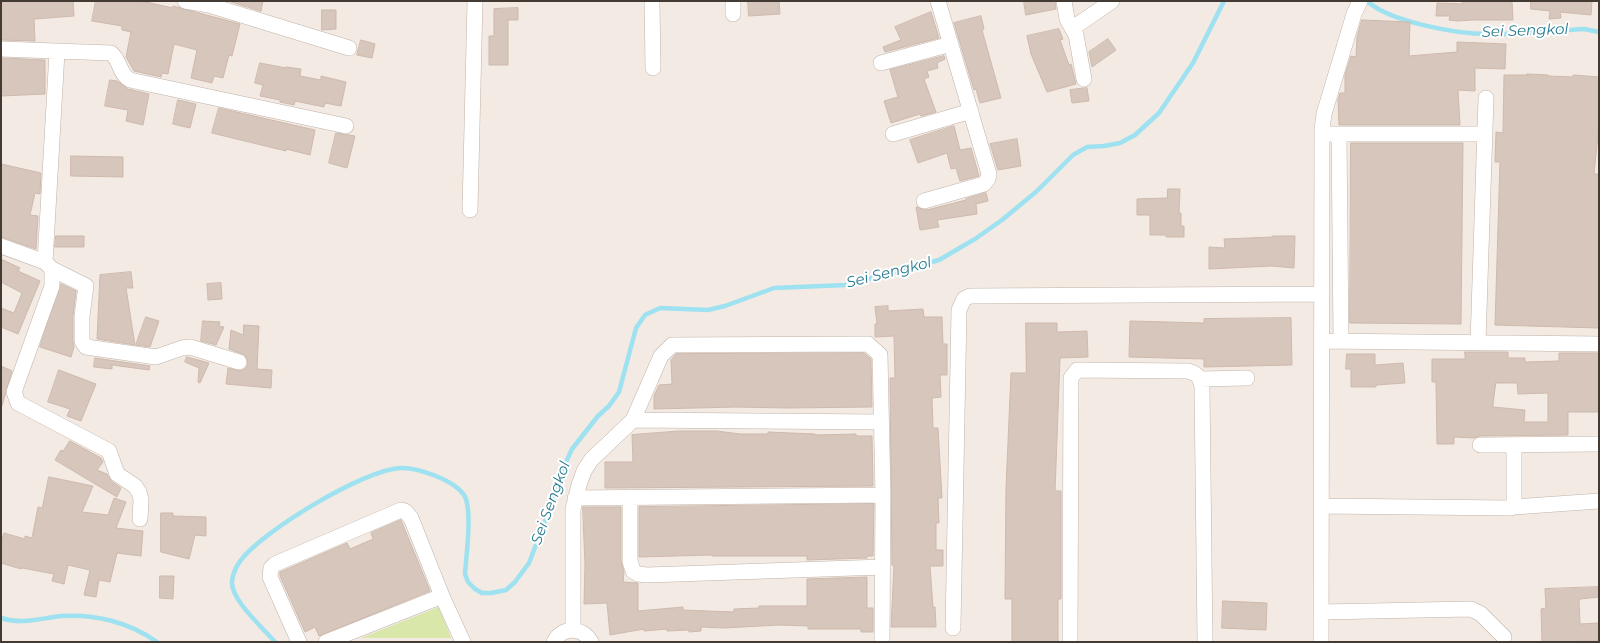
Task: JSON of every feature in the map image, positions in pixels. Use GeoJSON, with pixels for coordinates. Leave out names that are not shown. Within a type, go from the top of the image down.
{"type":"FeatureCollection","features":[{"type":"Feature","properties":{"kind":"street"},"geometry":{"type":"LineString","coordinates":[[185,1],[209,3],[349,48]]}},
{"type":"Feature","properties":{"kind":"street"},"geometry":{"type":"LineString","coordinates":[[470,210],[475,1]]}},
{"type":"Feature","properties":{"kind":"street"},"geometry":{"type":"LineString","coordinates":[[652,1],[653,68]]}},
{"type":"Feature","properties":{"kind":"street"},"geometry":{"type":"LineString","coordinates":[[924,201],[984,184],[989,174],[938,1]]}},
{"type":"Feature","properties":{"kind":"street"},"geometry":{"type":"LineString","coordinates":[[1064,1],[1065,13],[1076,35],[1084,78]]}},
{"type":"Feature","properties":{"kind":"street"},"geometry":{"type":"LineString","coordinates":[[1073,28],[1112,1]]}},
{"type":"Feature","properties":{"kind":"street"},"geometry":{"type":"LineString","coordinates":[[1321,642],[1322,134],[1324,114],[1357,8]]}},
{"type":"Feature","properties":{"kind":"street"},"geometry":{"type":"LineString","coordinates":[[881,63],[951,44]]}},
{"type":"Feature","properties":{"kind":"street"},"geometry":{"type":"LineString","coordinates":[[1,49],[111,53],[118,61],[122,74],[130,80],[346,126]]}},
{"type":"Feature","properties":{"kind":"street"},"geometry":{"type":"LineString","coordinates":[[57,52],[49,266],[52,286],[14,392],[15,398],[18,403],[108,451],[117,474],[135,486],[139,492],[141,499],[140,519]]}},
{"type":"Feature","properties":{"kind":"street"},"geometry":{"type":"LineString","coordinates":[[1478,342],[1486,98]]}},
{"type":"Feature","properties":{"kind":"street"},"geometry":{"type":"LineString","coordinates":[[893,134],[970,111]]}},
{"type":"Feature","properties":{"kind":"street"},"geometry":{"type":"LineString","coordinates":[[1322,134],[1485,134]]}},
{"type":"Feature","properties":{"kind":"street"},"geometry":{"type":"LineString","coordinates":[[1339,134],[1341,341]]}},
{"type":"Feature","properties":{"kind":"street"},"geometry":{"type":"LineString","coordinates":[[3,252],[49,266],[86,286],[82,316],[82,341],[86,347],[156,357],[190,346],[239,362]]}},
{"type":"Feature","properties":{"kind":"street"},"geometry":{"type":"LineString","coordinates":[[953,628],[959,310],[964,299],[970,296],[1322,294]]}},
{"type":"Feature","properties":{"kind":"street"},"geometry":{"type":"LineString","coordinates":[[1322,341],[1599,344]]}},
{"type":"Feature","properties":{"kind":"street"},"geometry":{"type":"LineString","coordinates":[[573,630],[573,509],[584,472],[591,460],[633,420],[661,356],[672,345],[868,344],[880,355],[883,495],[882,642]]}},
{"type":"Feature","properties":{"kind":"street"},"geometry":{"type":"LineString","coordinates":[[1070,642],[1072,375],[1077,370],[1188,371],[1196,373],[1200,379],[1202,387],[1204,642]]}},
{"type":"Feature","properties":{"kind":"street"},"geometry":{"type":"LineString","coordinates":[[1200,379],[1247,378]]}},
{"type":"Feature","properties":{"kind":"street"},"geometry":{"type":"LineString","coordinates":[[633,420],[881,422]]}},
{"type":"Feature","properties":{"kind":"street"},"geometry":{"type":"LineString","coordinates":[[1480,445],[1599,444]]}},
{"type":"Feature","properties":{"kind":"street"},"geometry":{"type":"LineString","coordinates":[[1514,446],[1514,507]]}},
{"type":"Feature","properties":{"kind":"street"},"geometry":{"type":"LineString","coordinates":[[575,498],[883,495]]}},
{"type":"Feature","properties":{"kind":"street"},"geometry":{"type":"LineString","coordinates":[[630,498],[630,561],[633,571],[638,574],[657,575],[883,567]]}},
{"type":"Feature","properties":{"kind":"street"},"geometry":{"type":"LineString","coordinates":[[1322,506],[1507,508],[1599,501]]}},
{"type":"Feature","properties":{"kind":"street"},"geometry":{"type":"LineString","coordinates":[[299,642],[270,576],[271,568],[275,564],[401,510],[406,511],[411,518],[442,596],[463,642]]}},
{"type":"Feature","properties":{"kind":"street"},"geometry":{"type":"LineString","coordinates":[[326,642],[442,596]]}},
{"type":"Feature","properties":{"kind":"street"},"geometry":{"type":"LineString","coordinates":[[1322,612],[1471,610],[1481,614],[1504,637]]}},
{"type":"Feature","properties":{"kind":"street"},"geometry":{"type":"LineString","coordinates":[[554,642],[561,634],[573,630],[585,634],[592,642]]}},
{"type":"Feature","properties":{"kind":"green space"},"geometry":{"type":"Polygon","coordinates":[[[439,607],[451,638],[361,638],[439,607]]]}},
{"type":"Feature","properties":{"kind":"building"},"geometry":{"type":"Polygon","coordinates":[[[1,1],[73,1],[74,16],[34,19],[35,41],[1,40],[1,1]]]}},
{"type":"Feature","properties":{"kind":"building"},"geometry":{"type":"Polygon","coordinates":[[[96,1],[141,1],[173,8],[173,6],[240,24],[232,56],[229,55],[223,78],[214,76],[212,83],[191,78],[197,50],[174,44],[168,74],[162,73],[161,77],[134,71],[126,57],[131,32],[122,30],[122,26],[92,21],[96,1]]]}},
{"type":"Feature","properties":{"kind":"building"},"geometry":{"type":"Polygon","coordinates":[[[229,1],[263,1],[261,11],[229,1]]]}},
{"type":"Feature","properties":{"kind":"building"},"geometry":{"type":"Polygon","coordinates":[[[748,1],[779,1],[780,14],[749,16],[748,1]]]}},
{"type":"Feature","properties":{"kind":"building"},"geometry":{"type":"Polygon","coordinates":[[[1024,1],[1055,1],[1056,9],[1026,15],[1024,1]]]}},
{"type":"Feature","properties":{"kind":"building"},"geometry":{"type":"Polygon","coordinates":[[[1512,1],[1513,20],[1458,21],[1449,20],[1450,16],[1436,16],[1437,3],[1463,4],[1462,2],[1512,1]]]}},
{"type":"Feature","properties":{"kind":"building"},"geometry":{"type":"Polygon","coordinates":[[[1531,1],[1592,1],[1591,15],[1560,12],[1561,18],[1549,19],[1550,11],[1531,9],[1531,1]]]}},
{"type":"Feature","properties":{"kind":"building"},"geometry":{"type":"Polygon","coordinates":[[[518,8],[518,20],[508,20],[508,65],[489,65],[489,36],[494,36],[494,9],[518,8]]]}},
{"type":"Feature","properties":{"kind":"building"},"geometry":{"type":"Polygon","coordinates":[[[322,10],[336,10],[336,29],[322,30],[322,10]]]}},
{"type":"Feature","properties":{"kind":"building"},"geometry":{"type":"Polygon","coordinates":[[[931,12],[939,38],[885,52],[883,47],[901,40],[895,27],[931,12]]]}},
{"type":"Feature","properties":{"kind":"building"},"geometry":{"type":"Polygon","coordinates":[[[981,16],[984,29],[982,30],[1001,98],[980,103],[976,89],[974,90],[954,23],[981,16]]]}},
{"type":"Feature","properties":{"kind":"building"},"geometry":{"type":"Polygon","coordinates":[[[1362,20],[1410,22],[1409,56],[1457,52],[1457,42],[1506,44],[1505,69],[1475,68],[1475,91],[1458,90],[1460,125],[1339,125],[1338,100],[1340,93],[1345,93],[1345,75],[1351,56],[1356,57],[1357,37],[1362,20]]]}},
{"type":"Feature","properties":{"kind":"building"},"geometry":{"type":"Polygon","coordinates":[[[1059,29],[1063,39],[1060,40],[1069,65],[1071,64],[1076,84],[1047,92],[1031,54],[1027,36],[1059,29]]]}},
{"type":"Feature","properties":{"kind":"building"},"geometry":{"type":"Polygon","coordinates":[[[1108,39],[1116,50],[1092,67],[1089,52],[1108,39]]]}},
{"type":"Feature","properties":{"kind":"building"},"geometry":{"type":"Polygon","coordinates":[[[361,40],[375,44],[372,58],[357,55],[361,40]]]}},
{"type":"Feature","properties":{"kind":"building"},"geometry":{"type":"Polygon","coordinates":[[[944,56],[945,59],[937,63],[938,68],[927,71],[929,77],[924,79],[936,112],[921,116],[920,114],[891,123],[884,101],[898,97],[890,70],[944,56]]]}},
{"type":"Feature","properties":{"kind":"building"},"geometry":{"type":"Polygon","coordinates":[[[1,58],[45,60],[45,94],[1,96],[1,58]]]}},
{"type":"Feature","properties":{"kind":"building"},"geometry":{"type":"Polygon","coordinates":[[[260,63],[301,69],[300,76],[321,80],[321,76],[346,82],[341,106],[325,103],[324,107],[295,101],[294,105],[260,96],[263,85],[255,83],[260,63]]]}},
{"type":"Feature","properties":{"kind":"building"},"geometry":{"type":"Polygon","coordinates":[[[1504,75],[1599,77],[1599,125],[1594,174],[1599,174],[1599,328],[1495,325],[1500,162],[1495,162],[1496,132],[1503,133],[1504,75]]]}},
{"type":"Feature","properties":{"kind":"building"},"geometry":{"type":"Polygon","coordinates":[[[110,80],[117,81],[128,89],[149,94],[143,125],[126,121],[128,110],[105,106],[110,80]]]}},
{"type":"Feature","properties":{"kind":"building"},"geometry":{"type":"Polygon","coordinates":[[[1087,88],[1089,101],[1072,103],[1070,90],[1087,88]]]}},
{"type":"Feature","properties":{"kind":"building"},"geometry":{"type":"Polygon","coordinates":[[[178,100],[196,104],[190,128],[173,124],[178,100]]]}},
{"type":"Feature","properties":{"kind":"building"},"geometry":{"type":"Polygon","coordinates":[[[219,108],[315,130],[310,155],[212,133],[219,108]]]}},
{"type":"Feature","properties":{"kind":"building"},"geometry":{"type":"Polygon","coordinates":[[[954,126],[960,150],[971,148],[979,176],[960,181],[956,168],[951,169],[947,153],[918,163],[910,140],[954,126]]]}},
{"type":"Feature","properties":{"kind":"building"},"geometry":{"type":"Polygon","coordinates":[[[336,133],[355,136],[347,168],[329,163],[336,133]]]}},
{"type":"Feature","properties":{"kind":"building"},"geometry":{"type":"Polygon","coordinates":[[[1017,139],[1021,166],[998,170],[990,144],[1017,139]]]}},
{"type":"Feature","properties":{"kind":"building"},"geometry":{"type":"Polygon","coordinates":[[[1351,143],[1463,143],[1461,324],[1350,323],[1351,143]]]}},
{"type":"Feature","properties":{"kind":"building"},"geometry":{"type":"Polygon","coordinates":[[[71,156],[123,157],[123,177],[71,176],[71,156]]]}},
{"type":"Feature","properties":{"kind":"building"},"geometry":{"type":"Polygon","coordinates":[[[1,164],[41,173],[40,194],[35,193],[30,215],[38,216],[36,249],[1,237],[1,164]]]}},
{"type":"Feature","properties":{"kind":"building"},"geometry":{"type":"Polygon","coordinates":[[[1168,189],[1180,189],[1179,213],[1181,213],[1181,226],[1184,226],[1184,237],[1150,235],[1150,215],[1137,215],[1137,199],[1167,198],[1168,189]]]}},
{"type":"Feature","properties":{"kind":"building"},"geometry":{"type":"Polygon","coordinates":[[[986,193],[988,201],[976,204],[977,214],[937,220],[939,227],[920,230],[916,207],[927,210],[986,193]]]}},
{"type":"Feature","properties":{"kind":"building"},"geometry":{"type":"Polygon","coordinates":[[[56,236],[84,236],[84,247],[55,247],[56,236]]]}},
{"type":"Feature","properties":{"kind":"building"},"geometry":{"type":"Polygon","coordinates":[[[1295,236],[1294,268],[1272,266],[1209,269],[1209,247],[1225,248],[1224,239],[1295,236]]]}},
{"type":"Feature","properties":{"kind":"building"},"geometry":{"type":"Polygon","coordinates":[[[1,259],[20,268],[18,271],[40,281],[18,334],[1,327],[1,308],[14,313],[22,293],[1,282],[1,259]]]}},
{"type":"Feature","properties":{"kind":"building"},"geometry":{"type":"Polygon","coordinates":[[[131,272],[133,288],[126,288],[135,345],[97,339],[100,275],[131,272]]]}},
{"type":"Feature","properties":{"kind":"building"},"geometry":{"type":"Polygon","coordinates":[[[221,283],[222,299],[208,300],[207,284],[221,283]]]}},
{"type":"Feature","properties":{"kind":"building"},"geometry":{"type":"Polygon","coordinates":[[[61,284],[76,291],[73,316],[74,347],[71,357],[40,347],[61,284]]]}},
{"type":"Feature","properties":{"kind":"building"},"geometry":{"type":"Polygon","coordinates":[[[888,306],[888,311],[923,309],[924,317],[942,317],[943,344],[947,344],[947,375],[940,375],[941,397],[932,398],[933,428],[938,428],[942,498],[938,498],[939,523],[936,523],[936,550],[943,550],[943,566],[930,566],[936,627],[891,627],[894,566],[892,565],[890,378],[895,378],[894,336],[875,337],[875,324],[877,324],[875,307],[888,306]]]}},
{"type":"Feature","properties":{"kind":"building"},"geometry":{"type":"Polygon","coordinates":[[[146,317],[159,321],[150,347],[136,345],[146,317]]]}},
{"type":"Feature","properties":{"kind":"building"},"geometry":{"type":"Polygon","coordinates":[[[1291,318],[1292,365],[1204,367],[1204,359],[1129,357],[1130,321],[1204,323],[1204,319],[1291,318]]]}},
{"type":"Feature","properties":{"kind":"building"},"geometry":{"type":"Polygon","coordinates":[[[203,321],[220,322],[219,326],[224,327],[216,345],[201,341],[203,321]]]}},
{"type":"Feature","properties":{"kind":"building"},"geometry":{"type":"Polygon","coordinates":[[[1026,323],[1057,323],[1057,332],[1087,331],[1088,357],[1060,358],[1055,491],[1061,491],[1061,599],[1058,599],[1058,642],[1012,642],[1012,599],[1005,599],[1006,488],[1011,373],[1026,373],[1026,323]]]}},
{"type":"Feature","properties":{"kind":"building"},"geometry":{"type":"Polygon","coordinates":[[[244,325],[259,326],[257,369],[272,370],[271,388],[226,384],[228,368],[241,371],[248,364],[245,355],[229,349],[231,330],[243,335],[244,325]]]}},
{"type":"Feature","properties":{"kind":"building"},"geometry":{"type":"Polygon","coordinates":[[[1465,352],[1508,352],[1508,358],[1525,358],[1525,362],[1559,361],[1559,353],[1599,353],[1599,412],[1568,412],[1568,435],[1454,437],[1454,444],[1437,444],[1436,382],[1432,382],[1432,359],[1465,359],[1465,352]],[[1496,383],[1493,407],[1525,410],[1524,422],[1548,422],[1548,393],[1518,394],[1517,383],[1496,383]]]}},
{"type":"Feature","properties":{"kind":"building"},"geometry":{"type":"Polygon","coordinates":[[[864,353],[871,359],[872,407],[654,409],[654,396],[659,385],[672,384],[671,360],[676,354],[864,353]]]}},
{"type":"Feature","properties":{"kind":"building"},"geometry":{"type":"Polygon","coordinates":[[[1347,354],[1375,354],[1375,365],[1403,363],[1405,383],[1376,385],[1376,387],[1351,387],[1351,369],[1346,369],[1347,354]]]}},
{"type":"Feature","properties":{"kind":"building"},"geometry":{"type":"Polygon","coordinates":[[[187,357],[209,363],[200,383],[198,382],[199,368],[185,362],[187,357]]]}},
{"type":"Feature","properties":{"kind":"building"},"geometry":{"type":"Polygon","coordinates":[[[95,358],[150,366],[149,370],[112,365],[112,369],[94,367],[95,358]]]}},
{"type":"Feature","properties":{"kind":"building"},"geometry":{"type":"Polygon","coordinates":[[[1,366],[12,371],[2,406],[1,406],[1,366]]]}},
{"type":"Feature","properties":{"kind":"building"},"geometry":{"type":"Polygon","coordinates":[[[59,370],[96,384],[81,421],[67,416],[70,409],[48,402],[59,370]]]}},
{"type":"Feature","properties":{"kind":"building"},"geometry":{"type":"Polygon","coordinates":[[[679,431],[717,431],[740,434],[768,434],[768,432],[815,435],[856,434],[856,436],[872,436],[873,486],[605,488],[605,462],[633,462],[632,435],[679,431]]]}},
{"type":"Feature","properties":{"kind":"building"},"geometry":{"type":"Polygon","coordinates":[[[70,441],[101,458],[103,462],[97,470],[107,474],[111,481],[121,488],[117,497],[55,460],[70,441]]]}},
{"type":"Feature","properties":{"kind":"building"},"geometry":{"type":"Polygon","coordinates":[[[49,477],[93,486],[82,512],[108,515],[114,498],[126,502],[116,528],[143,531],[141,556],[117,553],[110,582],[99,580],[96,597],[84,595],[90,570],[68,565],[64,584],[52,581],[54,574],[21,569],[1,563],[1,542],[4,533],[25,539],[25,536],[32,538],[38,507],[42,508],[49,477]]]}},
{"type":"Feature","properties":{"kind":"building"},"geometry":{"type":"Polygon","coordinates":[[[874,504],[873,556],[867,556],[867,558],[807,560],[807,556],[712,555],[639,557],[639,507],[874,504]]]}},
{"type":"Feature","properties":{"kind":"building"},"geometry":{"type":"Polygon","coordinates":[[[583,507],[621,507],[623,582],[638,583],[638,611],[683,607],[683,610],[734,612],[734,609],[759,608],[759,606],[807,606],[807,579],[867,577],[867,608],[873,608],[873,632],[861,632],[861,629],[808,629],[808,626],[779,625],[724,628],[701,627],[701,631],[689,632],[689,630],[667,631],[667,629],[644,631],[644,629],[610,635],[607,603],[584,604],[583,507]]]}},
{"type":"Feature","properties":{"kind":"building"},"geometry":{"type":"Polygon","coordinates":[[[161,513],[173,513],[173,516],[206,517],[206,536],[195,535],[189,559],[161,552],[161,513]]]}},
{"type":"Feature","properties":{"kind":"building"},"geometry":{"type":"Polygon","coordinates":[[[401,520],[430,591],[319,636],[315,627],[305,632],[280,576],[280,572],[347,543],[350,549],[373,539],[371,533],[401,520]]]}},
{"type":"Feature","properties":{"kind":"building"},"geometry":{"type":"Polygon","coordinates":[[[160,576],[174,576],[173,599],[160,598],[160,576]]]}},
{"type":"Feature","properties":{"kind":"building"},"geometry":{"type":"Polygon","coordinates":[[[1599,587],[1599,597],[1580,599],[1579,601],[1580,624],[1599,623],[1599,641],[1542,642],[1541,609],[1546,608],[1545,589],[1599,587]]]}},
{"type":"Feature","properties":{"kind":"building"},"geometry":{"type":"Polygon","coordinates":[[[1223,601],[1267,603],[1266,630],[1222,628],[1223,601]]]}},
{"type":"Feature","properties":{"kind":"waterway","name":"Sei Sengkol"},"geometry":{"type":"LineString","coordinates":[[275,642],[242,605],[236,596],[232,581],[235,570],[241,560],[270,534],[291,519],[339,490],[383,471],[407,468],[425,472],[452,484],[459,489],[467,501],[469,521],[465,574],[468,582],[482,593],[506,590],[515,582],[529,563],[557,482],[572,449],[619,392],[636,328],[645,315],[660,308],[708,310],[725,306],[774,288],[846,285],[939,260],[975,239],[1002,220],[1037,191],[1073,155],[1087,147],[1120,143],[1135,135],[1159,113],[1193,63],[1224,1]]}},
{"type":"Feature","properties":{"kind":"waterway","name":"Sei Sengkol"},"geometry":{"type":"LineString","coordinates":[[1367,1],[1391,15],[1407,21],[1459,32],[1512,34],[1584,29],[1599,32]]}},
{"type":"Feature","properties":{"kind":"waterway","name":"Sei Sengkol"},"geometry":{"type":"LineString","coordinates":[[1,618],[24,621],[62,616],[87,616],[123,624],[157,642]]}}]}
